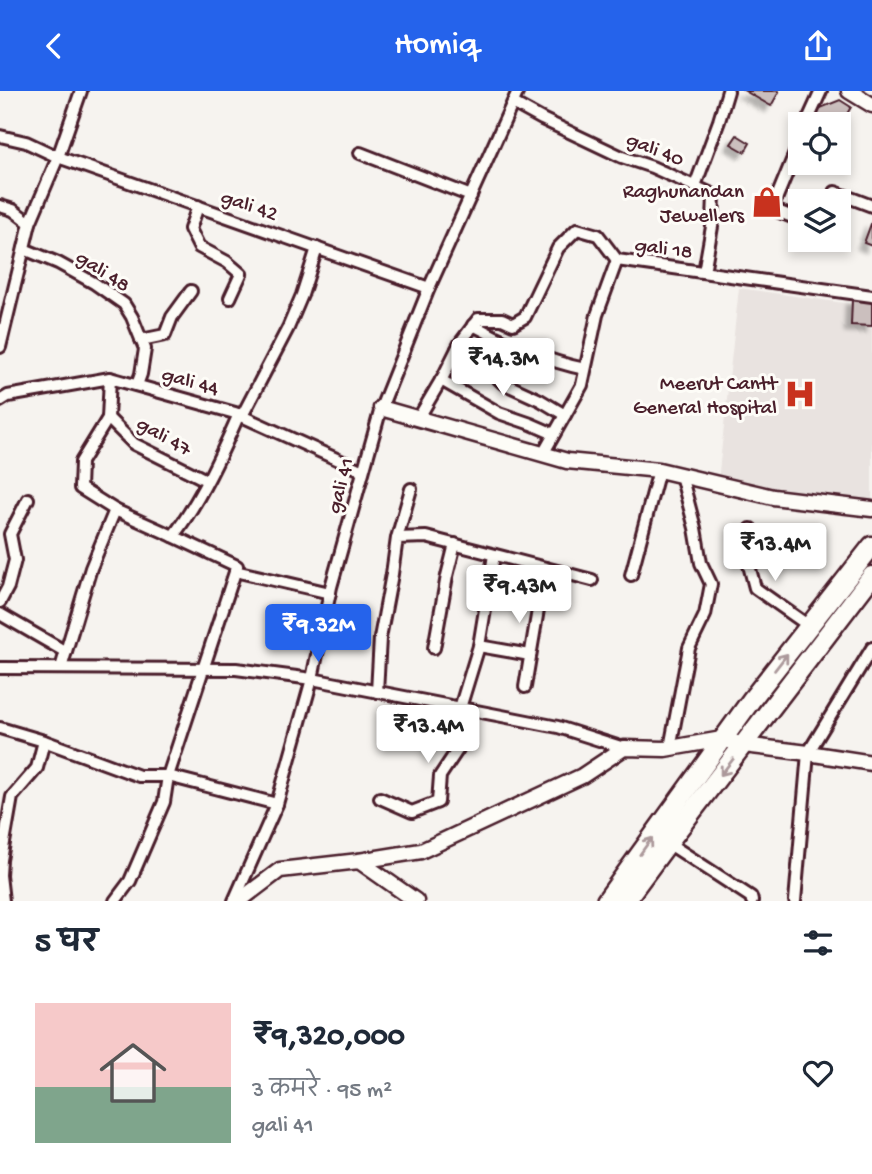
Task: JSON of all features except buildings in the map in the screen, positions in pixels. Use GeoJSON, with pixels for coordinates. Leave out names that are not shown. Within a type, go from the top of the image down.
{"type":"FeatureCollection","features":[{"type":"Feature","properties":{"kind":"main road"},"geometry":{"type":"LineString","coordinates":[[606,901],[722,739],[872,546]]}},
{"type":"Feature","properties":{"kind":"main road"},"geometry":{"type":"LineString","coordinates":[[625,901],[872,576]]}},
{"type":"Feature","properties":{"kind":"street"},"geometry":{"type":"LineString","coordinates":[[0,347],[30,223],[58,157],[81,91]]}},
{"type":"Feature","properties":{"kind":"street","name":"gali 41"},"geometry":{"type":"LineString","coordinates":[[234,901],[277,804],[312,679],[330,593],[381,408],[429,288],[518,91]]}},
{"type":"Feature","properties":{"kind":"street"},"geometry":{"type":"LineString","coordinates":[[695,186],[728,91]]}},
{"type":"Feature","properties":{"kind":"street"},"geometry":{"type":"LineString","coordinates":[[811,112],[821,91]]}},
{"type":"Feature","properties":{"kind":"street"},"geometry":{"type":"LineString","coordinates":[[849,91],[872,105]]}},
{"type":"Feature","properties":{"kind":"street","name":"gali 40"},"geometry":{"type":"LineString","coordinates":[[513,103],[622,157],[652,167],[714,195],[713,221],[704,272]]}},
{"type":"Feature","properties":{"kind":"street","name":"gali 42"},"geometry":{"type":"LineString","coordinates":[[0,136],[26,142],[58,157],[429,288]]}},
{"type":"Feature","properties":{"kind":"street"},"geometry":{"type":"LineString","coordinates":[[360,153],[471,196]]}},
{"type":"Feature","properties":{"kind":"street"},"geometry":{"type":"LineString","coordinates":[[788,170],[772,209],[788,215]]}},
{"type":"Feature","properties":{"kind":"street"},"geometry":{"type":"LineString","coordinates":[[851,198],[872,206]]}},
{"type":"Feature","properties":{"kind":"street"},"geometry":{"type":"LineString","coordinates":[[0,206],[13,210],[30,223]]}},
{"type":"Feature","properties":{"kind":"street"},"geometry":{"type":"LineString","coordinates":[[198,207],[190,229],[199,247],[227,262],[242,274],[230,298]]}},
{"type":"Feature","properties":{"kind":"street"},"geometry":{"type":"LineString","coordinates":[[418,419],[457,349],[478,319],[502,319],[513,324],[525,317],[558,248],[577,229],[598,235],[617,260]]}},
{"type":"Feature","properties":{"kind":"street","name":"gali 48"},"geometry":{"type":"LineString","coordinates":[[23,249],[58,263],[124,304],[145,349],[137,385]]}},
{"type":"Feature","properties":{"kind":"street"},"geometry":{"type":"LineString","coordinates":[[173,536],[187,517],[288,328],[317,249]]}},
{"type":"Feature","properties":{"kind":"street","name":"gali 18"},"geometry":{"type":"LineString","coordinates":[[543,454],[582,385],[597,315],[617,260],[872,296]]}},
{"type":"Feature","properties":{"kind":"street"},"geometry":{"type":"LineString","coordinates":[[141,340],[166,335],[172,317],[191,292]]}},
{"type":"Feature","properties":{"kind":"street"},"geometry":{"type":"LineString","coordinates":[[473,325],[495,338],[545,358],[585,369]]}},
{"type":"Feature","properties":{"kind":"street"},"geometry":{"type":"LineString","coordinates":[[457,349],[480,361],[503,383],[565,415]]}},
{"type":"Feature","properties":{"kind":"street"},"geometry":{"type":"LineString","coordinates":[[110,378],[108,418],[81,462],[80,488],[115,510],[237,566],[168,776],[164,802],[130,881],[115,901]]}},
{"type":"Feature","properties":{"kind":"street","name":"gali 44"},"geometry":{"type":"LineString","coordinates":[[0,401],[8,396],[110,378],[241,415],[363,471]]}},
{"type":"Feature","properties":{"kind":"street"},"geometry":{"type":"LineString","coordinates":[[441,380],[499,413],[554,434]]}},
{"type":"Feature","properties":{"kind":"street"},"geometry":{"type":"LineString","coordinates":[[381,408],[567,461],[659,470],[772,497],[872,509]]}},
{"type":"Feature","properties":{"kind":"street","name":"gali 47"},"geometry":{"type":"LineString","coordinates":[[108,418],[134,444],[206,480]]}},
{"type":"Feature","properties":{"kind":"street"},"geometry":{"type":"LineString","coordinates":[[631,575],[659,470]]}},
{"type":"Feature","properties":{"kind":"street"},"geometry":{"type":"LineString","coordinates":[[670,748],[689,648],[705,615],[711,584],[701,563],[681,475]]}},
{"type":"Feature","properties":{"kind":"street"},"geometry":{"type":"LineString","coordinates":[[377,692],[380,638],[397,538],[411,489]]}},
{"type":"Feature","properties":{"kind":"street"},"geometry":{"type":"LineString","coordinates":[[0,602],[8,587],[15,560],[10,534],[28,499]]}},
{"type":"Feature","properties":{"kind":"street"},"geometry":{"type":"LineString","coordinates":[[61,668],[91,568],[115,510]]}},
{"type":"Feature","properties":{"kind":"street"},"geometry":{"type":"LineString","coordinates":[[751,529],[744,547],[755,588],[810,626]]}},
{"type":"Feature","properties":{"kind":"street"},"geometry":{"type":"LineString","coordinates":[[397,538],[426,537],[592,580]]}},
{"type":"Feature","properties":{"kind":"street"},"geometry":{"type":"LineString","coordinates":[[434,648],[455,544]]}},
{"type":"Feature","properties":{"kind":"street"},"geometry":{"type":"LineString","coordinates":[[380,797],[412,812],[438,802],[440,775],[458,749],[494,555]]}},
{"type":"Feature","properties":{"kind":"street"},"geometry":{"type":"LineString","coordinates":[[525,687],[545,568]]}},
{"type":"Feature","properties":{"kind":"street"},"geometry":{"type":"LineString","coordinates":[[235,571],[330,593]]}},
{"type":"Feature","properties":{"kind":"street"},"geometry":{"type":"LineString","coordinates":[[0,614],[66,652]]}},
{"type":"Feature","properties":{"kind":"street"},"geometry":{"type":"LineString","coordinates":[[479,646],[530,655]]}},
{"type":"Feature","properties":{"kind":"street"},"geometry":{"type":"LineString","coordinates":[[795,901],[808,753],[872,647]]}},
{"type":"Feature","properties":{"kind":"street"},"geometry":{"type":"LineString","coordinates":[[0,668],[236,669],[312,679],[558,727],[624,748],[670,748],[722,739],[744,745],[872,763]]}},
{"type":"Feature","properties":{"kind":"street"},"geometry":{"type":"LineString","coordinates":[[0,727],[139,776],[168,776],[277,804]]}},
{"type":"Feature","properties":{"kind":"street"},"geometry":{"type":"LineString","coordinates":[[3,901],[1,860],[12,797],[37,768],[44,741]]}},
{"type":"Feature","properties":{"kind":"street"},"geometry":{"type":"LineString","coordinates":[[239,901],[280,870],[421,851],[582,776],[624,748]]}},
{"type":"Feature","properties":{"kind":"street"},"geometry":{"type":"LineString","coordinates":[[668,843],[751,897],[752,901]]}},
{"type":"Feature","properties":{"kind":"street"},"geometry":{"type":"LineString","coordinates":[[359,861],[415,901]]}},
{"type":"Feature","properties":{"kind":"shaded area","name":"Meerut Cantt General Hospital"},"geometry":{"type":"Polygon","coordinates":[[[739,288],[872,307],[872,514],[718,481],[739,288]]]}},
{"type":"Feature","properties":{"kind":"place","name":"Raghunandan Jewellers"},"geometry":{"type":"Point","coordinates":[767,202]}},
{"type":"Feature","properties":{"kind":"place","name":"Meerut Cantt General Hospital"},"geometry":{"type":"Point","coordinates":[800,394]}}]}
